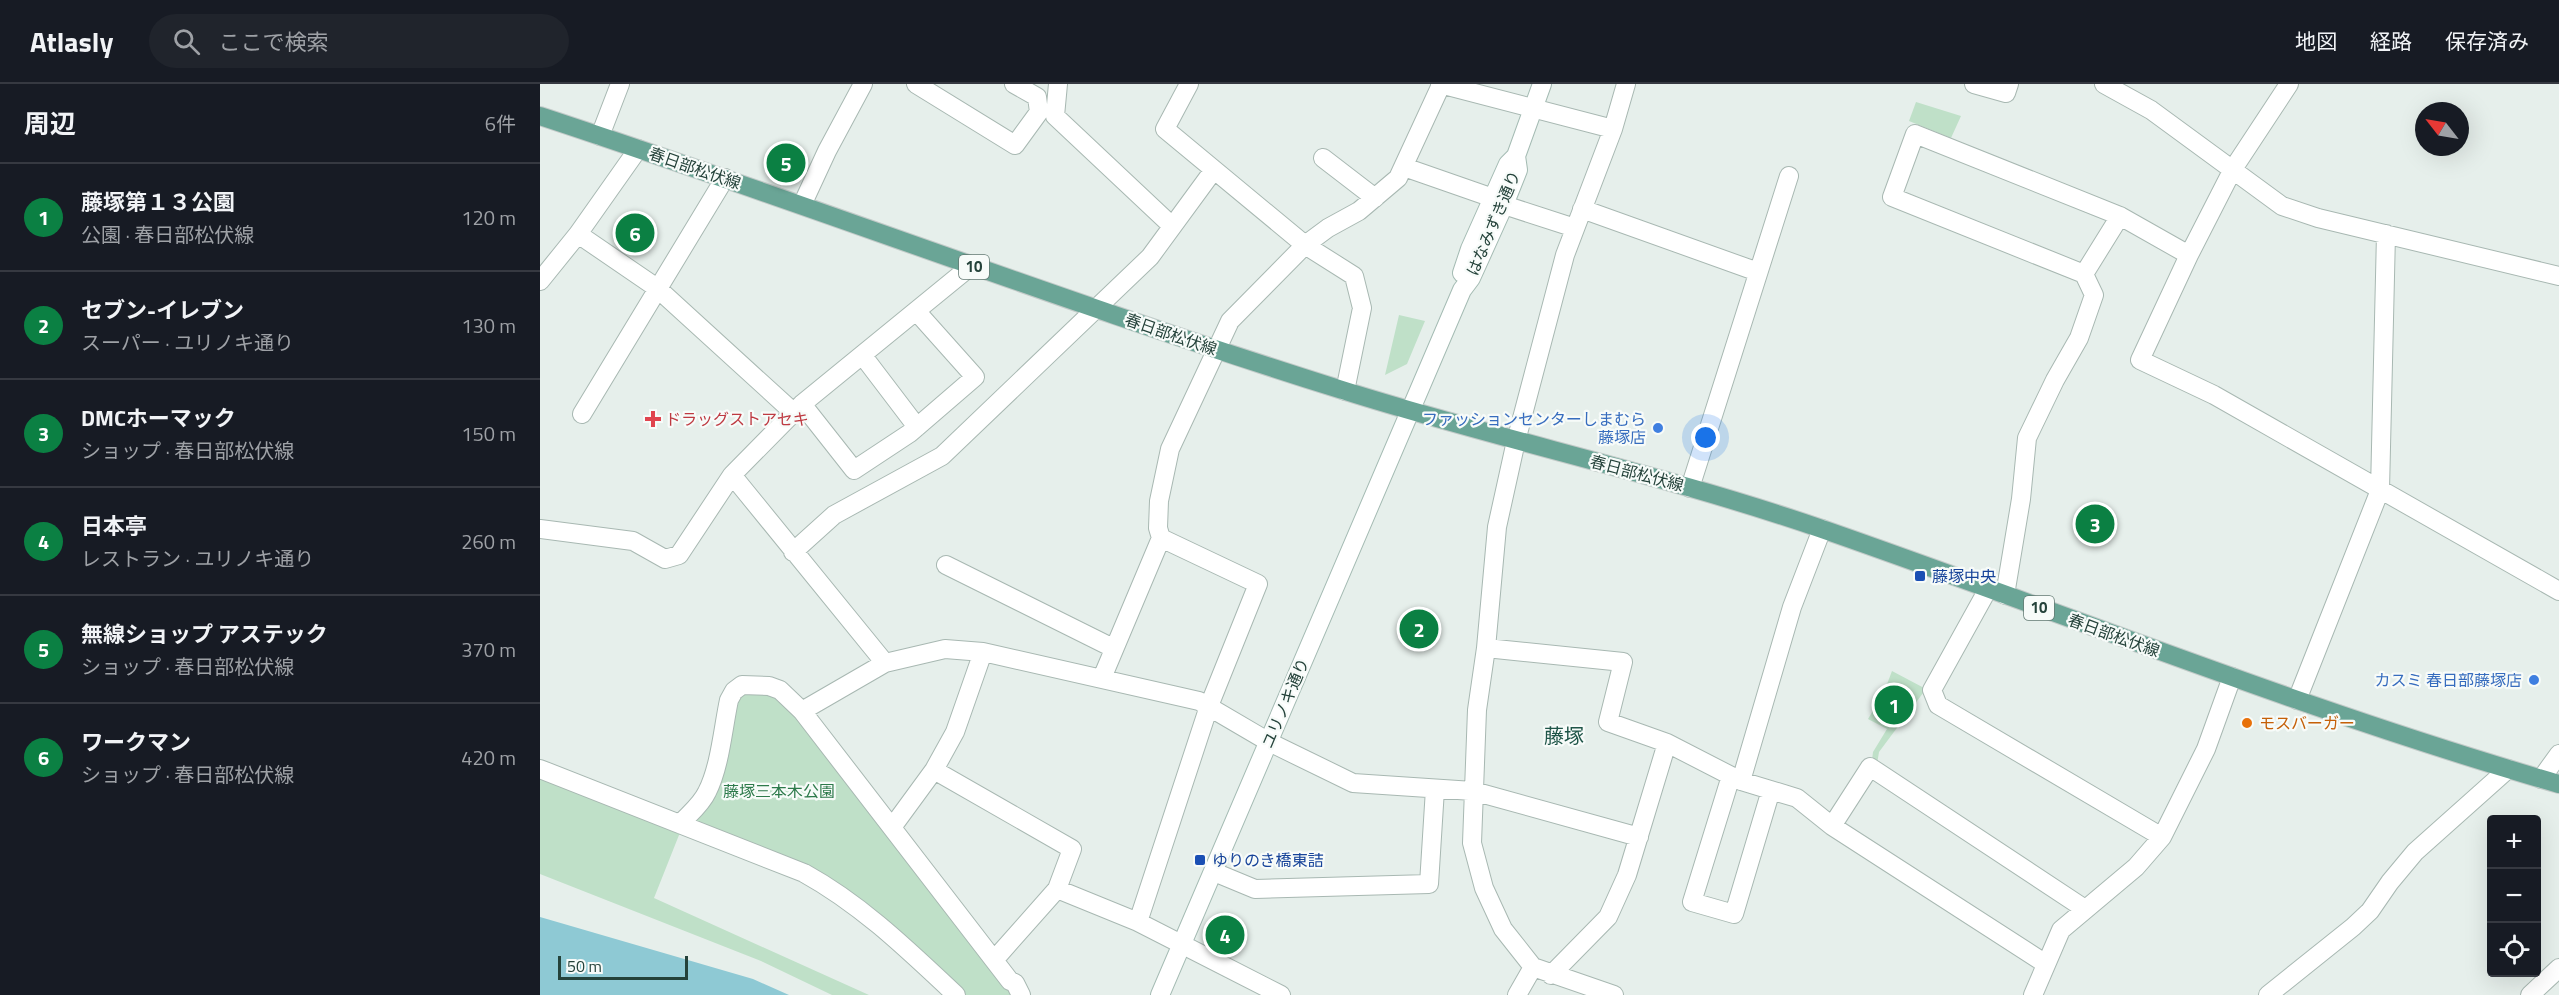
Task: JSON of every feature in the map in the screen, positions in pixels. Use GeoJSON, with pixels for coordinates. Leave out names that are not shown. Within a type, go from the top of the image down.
{"type":"FeatureCollection","features":[{"type":"Feature","properties":{"kind":"main road","name":"春日部松伏線"},"geometry":{"type":"LineString","coordinates":[[540,116],[725,178],[971,266],[1217,350],[1345,391],[1516,441],[1690,488],[1822,529],[2232,678],[2559,784]]}},
{"type":"Feature","properties":{"kind":"street"},"geometry":{"type":"LineString","coordinates":[[600,136],[620,84]]}},
{"type":"Feature","properties":{"kind":"street"},"geometry":{"type":"LineString","coordinates":[[802,205],[827,151],[863,84]]}},
{"type":"Feature","properties":{"kind":"street"},"geometry":{"type":"LineString","coordinates":[[916,84],[1015,145],[1039,112],[1037,97],[1014,84]]}},
{"type":"Feature","properties":{"kind":"street"},"geometry":{"type":"LineString","coordinates":[[1058,84],[1055,116],[1172,226]]}},
{"type":"Feature","properties":{"kind":"street"},"geometry":{"type":"LineString","coordinates":[[1189,84],[1165,129],[1305,245],[1354,276],[1362,308],[1345,391]]}},
{"type":"Feature","properties":{"kind":"street"},"geometry":{"type":"LineString","coordinates":[[1102,678],[1161,538],[1158,528],[1159,501],[1170,449],[1230,321],[1305,245],[1328,228],[1359,211],[1398,178],[1441,84],[1613,129]]}},
{"type":"Feature","properties":{"kind":"street","name":"はなみずき通り"},"geometry":{"type":"LineString","coordinates":[[1411,410],[1462,290],[1461,274],[1464,266],[1498,201],[1508,164],[1516,156],[1542,84]]}},
{"type":"Feature","properties":{"kind":"street"},"geometry":{"type":"LineString","coordinates":[[1614,995],[1533,967],[1503,929],[1484,888],[1472,843],[1478,710],[1497,527],[1516,441],[1564,255],[1613,129],[1626,84]]}},
{"type":"Feature","properties":{"kind":"street"},"geometry":{"type":"LineString","coordinates":[[1974,84],[2006,93],[2009,84]]}},
{"type":"Feature","properties":{"kind":"street"},"geometry":{"type":"LineString","coordinates":[[2104,84],[2151,110],[2282,206],[2318,218],[2559,276]]}},
{"type":"Feature","properties":{"kind":"street"},"geometry":{"type":"LineString","coordinates":[[2289,84],[2233,169],[2189,255],[2140,360],[2214,395],[2559,591]]}},
{"type":"Feature","properties":{"kind":"street"},"geometry":{"type":"LineString","coordinates":[[2163,837],[1938,705],[1932,690],[1996,592],[2021,499],[2027,438],[2055,380],[2079,338],[2094,295],[2084,274],[1892,197],[1915,134],[2120,216],[2189,255]]}},
{"type":"Feature","properties":{"kind":"street"},"geometry":{"type":"LineString","coordinates":[[540,281],[578,234],[638,149]]}},
{"type":"Feature","properties":{"kind":"street"},"geometry":{"type":"LineString","coordinates":[[1323,158],[1375,198]]}},
{"type":"Feature","properties":{"kind":"street"},"geometry":{"type":"LineString","coordinates":[[1404,166],[1575,228]]}},
{"type":"Feature","properties":{"kind":"street"},"geometry":{"type":"LineString","coordinates":[[793,552],[834,515],[942,456],[1150,257],[1213,171]]}},
{"type":"Feature","properties":{"kind":"street"},"geometry":{"type":"LineString","coordinates":[[1690,488],[1789,176]]}},
{"type":"Feature","properties":{"kind":"street"},"geometry":{"type":"LineString","coordinates":[[582,414],[725,178]]}},
{"type":"Feature","properties":{"kind":"street"},"geometry":{"type":"LineString","coordinates":[[1582,209],[1758,272]]}},
{"type":"Feature","properties":{"kind":"street"},"geometry":{"type":"LineString","coordinates":[[2084,274],[2120,216]]}},
{"type":"Feature","properties":{"kind":"street"},"geometry":{"type":"LineString","coordinates":[[578,234],[657,288],[711,340],[798,408],[854,470],[917,427],[975,377],[917,312]]}},
{"type":"Feature","properties":{"kind":"street"},"geometry":{"type":"LineString","coordinates":[[2297,700],[2380,490],[2386,234]]}},
{"type":"Feature","properties":{"kind":"street"},"geometry":{"type":"LineString","coordinates":[[540,529],[633,541],[665,559],[673,559],[679,555],[732,476],[751,454],[798,408],[971,266]]}},
{"type":"Feature","properties":{"kind":"street"},"geometry":{"type":"LineString","coordinates":[[862,356],[917,427]]}},
{"type":"Feature","properties":{"kind":"street","name":"ユリノキ通り"},"geometry":{"type":"LineString","coordinates":[[1160,995],[1411,410]]}},
{"type":"Feature","properties":{"kind":"street"},"geometry":{"type":"LineString","coordinates":[[732,476],[885,663]]}},
{"type":"Feature","properties":{"kind":"street"},"geometry":{"type":"LineString","coordinates":[[1771,790],[1734,914],[1692,902],[1736,778],[1792,607],[1822,529]]}},
{"type":"Feature","properties":{"kind":"street"},"geometry":{"type":"LineString","coordinates":[[1138,922],[1209,706],[1258,584],[1161,538]]}},
{"type":"Feature","properties":{"kind":"street"},"geometry":{"type":"LineString","coordinates":[[946,565],[1113,648]]}},
{"type":"Feature","properties":{"kind":"street"},"geometry":{"type":"LineString","coordinates":[[1486,648],[1623,662],[1608,722],[1667,743],[1736,778],[1797,798],[1832,826],[2046,964]]}},
{"type":"Feature","properties":{"kind":"street"},"geometry":{"type":"LineString","coordinates":[[802,711],[885,663],[945,649],[983,652],[1198,701],[1269,742],[1353,783],[1473,791],[1640,837]]}},
{"type":"Feature","properties":{"kind":"street"},"geometry":{"type":"LineString","coordinates":[[893,826],[934,770],[955,732],[983,652]]}},
{"type":"Feature","properties":{"kind":"street"},"geometry":{"type":"LineString","coordinates":[[2033,995],[2061,930],[2136,867],[2163,837],[2206,748],[2232,678]]}},
{"type":"Feature","properties":{"kind":"street"},"geometry":{"type":"LineString","coordinates":[[680,824],[707,792],[713,776],[729,700],[734,691],[742,685],[769,686],[780,690],[802,711],[893,826],[1010,981],[1015,983],[1021,995]]}},
{"type":"Feature","properties":{"kind":"street"},"geometry":{"type":"LineString","coordinates":[[1551,975],[1608,916],[1628,875],[1667,743]]}},
{"type":"Feature","properties":{"kind":"street"},"geometry":{"type":"LineString","coordinates":[[2541,779],[2559,754]]}},
{"type":"Feature","properties":{"kind":"street"},"geometry":{"type":"LineString","coordinates":[[1832,826],[1870,767],[2085,909]]}},
{"type":"Feature","properties":{"kind":"street"},"geometry":{"type":"LineString","coordinates":[[540,769],[804,873],[838,891],[900,942],[956,995]]}},
{"type":"Feature","properties":{"kind":"street"},"geometry":{"type":"LineString","coordinates":[[2268,995],[2351,930],[2370,911],[2415,852],[2508,769]]}},
{"type":"Feature","properties":{"kind":"street"},"geometry":{"type":"LineString","coordinates":[[934,770],[1072,849],[1057,889],[995,959]]}},
{"type":"Feature","properties":{"kind":"street"},"geometry":{"type":"LineString","coordinates":[[1214,872],[1255,890],[1429,884],[1435,789]]}},
{"type":"Feature","properties":{"kind":"street"},"geometry":{"type":"LineString","coordinates":[[1057,889],[1138,922],[1270,992]]}},
{"type":"Feature","properties":{"kind":"street"},"geometry":{"type":"LineString","coordinates":[[1517,995],[1533,967]]}},
{"type":"Feature","properties":{"kind":"street"},"geometry":{"type":"LineString","coordinates":[[2530,995],[2559,968]]}},
{"type":"Feature","properties":{"kind":"green space"},"geometry":{"type":"Polygon","coordinates":[[[1916,102],[1961,116],[1951,138],[1909,121],[1916,102]]]}},
{"type":"Feature","properties":{"kind":"green space"},"geometry":{"type":"Polygon","coordinates":[[[1399,315],[1425,321],[1407,364],[1385,375],[1399,315]]]}},
{"type":"Feature","properties":{"kind":"green space"},"geometry":{"type":"Polygon","coordinates":[[[1892,671],[1926,689],[1879,752],[1877,764],[1872,760],[1873,752],[1887,729],[1868,719],[1884,692],[1892,671]]]}},
{"type":"Feature","properties":{"kind":"green space","name":"藤塚三本木公園"},"geometry":{"type":"Polygon","coordinates":[[[766,690],[797,714],[1014,995],[964,995],[891,926],[689,822],[740,694],[766,690]]]}},
{"type":"Feature","properties":{"kind":"green space"},"geometry":{"type":"Polygon","coordinates":[[[540,774],[681,830],[654,898],[869,995],[832,995],[761,961],[540,874],[540,774]]]}},
{"type":"Feature","properties":{"kind":"water"},"geometry":{"type":"Polygon","coordinates":[[[540,917],[753,979],[789,995],[540,995],[540,917]]]}},
{"type":"Feature","properties":{"kind":"place","name":"無線ショップ アステック"},"geometry":{"type":"Point","coordinates":[786,163]}},
{"type":"Feature","properties":{"kind":"place","name":"ワークマン"},"geometry":{"type":"Point","coordinates":[635,233]}},
{"type":"Feature","properties":{"kind":"place","name":"ドラッグストアセキ"},"geometry":{"type":"Point","coordinates":[653,419]}},
{"type":"Feature","properties":{"kind":"place","name":"ファッションセンターしまむら 藤塚店"},"geometry":{"type":"Point","coordinates":[1658,428]}},
{"type":"Feature","properties":{"kind":"place","name":"DMCホーマック"},"geometry":{"type":"Point","coordinates":[2095,524]}},
{"type":"Feature","properties":{"kind":"place","name":"藤塚中央"},"geometry":{"type":"Point","coordinates":[1920,576]}},
{"type":"Feature","properties":{"kind":"place","name":"セブン-イレブン"},"geometry":{"type":"Point","coordinates":[1419,629]}},
{"type":"Feature","properties":{"kind":"place","name":"カスミ 春日部藤塚店"},"geometry":{"type":"Point","coordinates":[2534,680]}},
{"type":"Feature","properties":{"kind":"place","name":"藤塚第１３公園"},"geometry":{"type":"Point","coordinates":[1894,705]}},
{"type":"Feature","properties":{"kind":"place","name":"モスバーガー"},"geometry":{"type":"Point","coordinates":[2247,723]}},
{"type":"Feature","properties":{"kind":"place","name":"ゆりのき橋東詰"},"geometry":{"type":"Point","coordinates":[1200,860]}},
{"type":"Feature","properties":{"kind":"place","name":"日本亭"},"geometry":{"type":"Point","coordinates":[1225,935]}},
{"type":"Feature","properties":{"kind":"district","name":"藤塚"},"geometry":{"type":"Point","coordinates":[1564,736]}}]}
